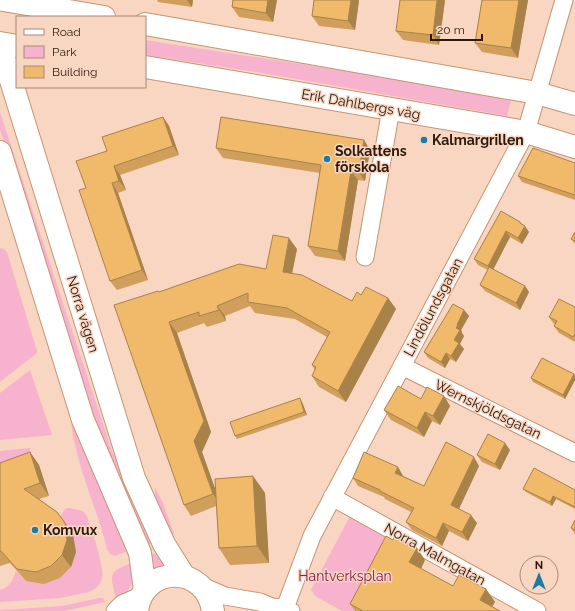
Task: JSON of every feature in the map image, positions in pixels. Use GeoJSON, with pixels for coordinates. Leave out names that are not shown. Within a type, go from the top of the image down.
{"type":"FeatureCollection","features":[{"type":"Feature","properties":{"kind":"street"},"geometry":{"type":"LineString","coordinates":[[3,0],[98,16]]}},
{"type":"Feature","properties":{"kind":"street","name":"Lindölundsgatan"},"geometry":{"type":"LineString","coordinates":[[278,609],[332,497],[526,132],[564,0]]}},
{"type":"Feature","properties":{"kind":"street"},"geometry":{"type":"LineString","coordinates":[[146,24],[537,93],[575,104]]}},
{"type":"Feature","properties":{"kind":"street"},"geometry":{"type":"LineString","coordinates":[[0,44],[16,46]]}},
{"type":"Feature","properties":{"kind":"street","name":"Norra vägen"},"geometry":{"type":"LineString","coordinates":[[0,44],[134,478],[164,544],[193,581],[208,594],[212,603],[213,611]]}},
{"type":"Feature","properties":{"kind":"street","name":"Erik Dahlbergs väg"},"geometry":{"type":"LineString","coordinates":[[146,67],[526,132],[575,147]]}},
{"type":"Feature","properties":{"kind":"street"},"geometry":{"type":"LineString","coordinates":[[365,257],[391,109]]}},
{"type":"Feature","properties":{"kind":"street"},"geometry":{"type":"LineString","coordinates":[[0,152],[83,420],[140,553],[141,599]]}},
{"type":"Feature","properties":{"kind":"street","name":"Wernskjöldsgatan"},"geometry":{"type":"LineString","coordinates":[[402,366],[575,453]]}},
{"type":"Feature","properties":{"kind":"street","name":"Norra Malmgatan"},"geometry":{"type":"LineString","coordinates":[[332,497],[537,611]]}},
{"type":"Feature","properties":{"kind":"street"},"geometry":{"type":"LineString","coordinates":[[115,611],[122,604],[141,599],[156,581],[175,575],[193,581],[225,596],[260,602],[278,609]]}},
{"type":"Feature","properties":{"kind":"green space"},"geometry":{"type":"Polygon","coordinates":[[[146,40],[512,97],[507,116],[262,73],[146,55],[146,40]]]}},
{"type":"Feature","properties":{"kind":"green space"},"geometry":{"type":"Polygon","coordinates":[[[0,112],[112,451],[155,542],[144,546],[97,428],[0,130],[0,112]]]}},
{"type":"Feature","properties":{"kind":"green space"},"geometry":{"type":"Polygon","coordinates":[[[0,248],[7,252],[37,353],[0,382],[0,248]]]}},
{"type":"Feature","properties":{"kind":"green space"},"geometry":{"type":"Polygon","coordinates":[[[30,370],[52,435],[0,440],[0,393],[30,370]]]}},
{"type":"Feature","properties":{"kind":"green space"},"geometry":{"type":"Polygon","coordinates":[[[71,420],[94,458],[131,550],[114,556],[110,554],[107,549],[77,453],[71,420]]]}},
{"type":"Feature","properties":{"kind":"green space"},"geometry":{"type":"Polygon","coordinates":[[[30,448],[33,461],[0,471],[0,451],[30,448]]]}},
{"type":"Feature","properties":{"kind":"green space"},"geometry":{"type":"Polygon","coordinates":[[[155,487],[163,503],[174,534],[168,537],[155,501],[155,487]]]}},
{"type":"Feature","properties":{"kind":"green space"},"geometry":{"type":"Polygon","coordinates":[[[70,508],[83,511],[87,516],[101,565],[102,578],[99,585],[89,592],[61,598],[0,602],[0,590],[11,583],[16,571],[26,581],[60,578],[71,567],[76,552],[59,519],[65,509],[70,508]]]}},
{"type":"Feature","properties":{"kind":"green space","name":"Hantverksplan"},"geometry":{"type":"Polygon","coordinates":[[[350,516],[393,537],[354,611],[342,611],[315,596],[311,590],[350,516]]]}},
{"type":"Feature","properties":{"kind":"green space"},"geometry":{"type":"Polygon","coordinates":[[[159,552],[166,566],[152,572],[148,556],[159,552]]]}},
{"type":"Feature","properties":{"kind":"green space"},"geometry":{"type":"Polygon","coordinates":[[[134,562],[134,573],[129,589],[122,596],[116,598],[112,583],[113,574],[120,568],[134,562]]]}},
{"type":"Feature","properties":{"kind":"green space"},"geometry":{"type":"Polygon","coordinates":[[[103,598],[105,602],[64,611],[0,611],[62,606],[103,598]]]}},
{"type":"Feature","properties":{"kind":"building"},"geometry":{"type":"Polygon","coordinates":[[[233,0],[268,0],[266,13],[232,7],[233,0]]]}},
{"type":"Feature","properties":{"kind":"building"},"geometry":{"type":"Polygon","coordinates":[[[314,0],[351,0],[348,21],[312,16],[314,0]]]}},
{"type":"Feature","properties":{"kind":"building"},"geometry":{"type":"Polygon","coordinates":[[[400,0],[437,0],[433,35],[396,31],[400,0]]]}},
{"type":"Feature","properties":{"kind":"building"},"geometry":{"type":"Polygon","coordinates":[[[482,0],[519,0],[511,48],[475,43],[482,0]]]}},
{"type":"Feature","properties":{"kind":"building"},"geometry":{"type":"Polygon","coordinates":[[[163,117],[173,146],[114,166],[119,181],[112,183],[142,270],[110,281],[79,190],[86,188],[76,161],[107,151],[102,137],[163,117]]]}},
{"type":"Feature","properties":{"kind":"building"},"geometry":{"type":"Polygon","coordinates":[[[221,117],[364,140],[359,172],[351,171],[338,251],[308,246],[321,165],[216,148],[221,117]]]}},
{"type":"Feature","properties":{"kind":"building"},"geometry":{"type":"Polygon","coordinates":[[[533,148],[575,163],[575,195],[518,176],[533,148]]]}},
{"type":"Feature","properties":{"kind":"building"},"geometry":{"type":"Polygon","coordinates":[[[501,211],[525,226],[518,238],[506,231],[488,266],[474,259],[501,211]]]}},
{"type":"Feature","properties":{"kind":"building"},"geometry":{"type":"Polygon","coordinates":[[[575,232],[575,241],[571,239],[575,232]]]}},
{"type":"Feature","properties":{"kind":"building"},"geometry":{"type":"Polygon","coordinates":[[[273,235],[289,238],[283,272],[302,275],[352,301],[357,292],[361,295],[366,287],[388,298],[338,391],[312,376],[316,367],[312,365],[330,332],[287,308],[248,302],[248,293],[217,306],[219,310],[199,316],[199,312],[169,322],[204,421],[194,441],[213,494],[184,505],[114,305],[158,291],[159,292],[239,264],[266,269],[273,235]]]}},
{"type":"Feature","properties":{"kind":"building"},"geometry":{"type":"Polygon","coordinates":[[[489,267],[525,286],[516,303],[480,285],[489,267]]]}},
{"type":"Feature","properties":{"kind":"building"},"geometry":{"type":"Polygon","coordinates":[[[559,299],[575,307],[575,334],[573,337],[554,326],[557,321],[549,317],[559,299]]]}},
{"type":"Feature","properties":{"kind":"building"},"geometry":{"type":"Polygon","coordinates":[[[453,304],[464,310],[456,328],[460,330],[454,340],[459,343],[451,356],[446,353],[441,362],[424,352],[453,304]]]}},
{"type":"Feature","properties":{"kind":"building"},"geometry":{"type":"Polygon","coordinates":[[[542,358],[574,374],[563,395],[531,378],[542,358]]]}},
{"type":"Feature","properties":{"kind":"building"},"geometry":{"type":"Polygon","coordinates":[[[398,386],[421,399],[427,387],[444,396],[433,416],[425,412],[417,428],[384,410],[398,386]]]}},
{"type":"Feature","properties":{"kind":"building"},"geometry":{"type":"Polygon","coordinates":[[[300,398],[304,412],[235,436],[230,422],[300,398]]]}},
{"type":"Feature","properties":{"kind":"building"},"geometry":{"type":"Polygon","coordinates":[[[488,434],[505,443],[495,464],[477,455],[488,434]]]}},
{"type":"Feature","properties":{"kind":"building"},"geometry":{"type":"Polygon","coordinates":[[[446,442],[474,457],[451,505],[471,515],[462,532],[443,523],[436,538],[406,522],[414,508],[353,478],[364,452],[398,467],[395,473],[424,486],[446,442]]]}},
{"type":"Feature","properties":{"kind":"building","name":"Komvux"},"geometry":{"type":"Polygon","coordinates":[[[30,452],[40,483],[24,489],[57,512],[65,523],[67,540],[62,555],[51,566],[36,572],[17,569],[0,551],[0,463],[30,452]]]}},
{"type":"Feature","properties":{"kind":"building"},"geometry":{"type":"Polygon","coordinates":[[[534,468],[575,490],[575,507],[553,496],[550,502],[523,489],[534,468]]]}},
{"type":"Feature","properties":{"kind":"building"},"geometry":{"type":"Polygon","coordinates":[[[253,476],[257,546],[219,548],[215,479],[253,476]]]}},
{"type":"Feature","properties":{"kind":"building"},"geometry":{"type":"Polygon","coordinates":[[[575,520],[575,530],[571,528],[575,520]]]}},
{"type":"Feature","properties":{"kind":"building"},"geometry":{"type":"Polygon","coordinates":[[[386,536],[393,540],[395,536],[417,548],[409,562],[453,586],[459,575],[486,589],[480,600],[500,611],[363,611],[350,604],[386,536]]]}},
{"type":"Feature","properties":{"kind":"place","name":"Kalmargrillen"},"geometry":{"type":"Point","coordinates":[424,140]}},
{"type":"Feature","properties":{"kind":"place","name":"Solkattens förskola"},"geometry":{"type":"Point","coordinates":[327,159]}},
{"type":"Feature","properties":{"kind":"place","name":"Komvux"},"geometry":{"type":"Point","coordinates":[35,530]}}]}
